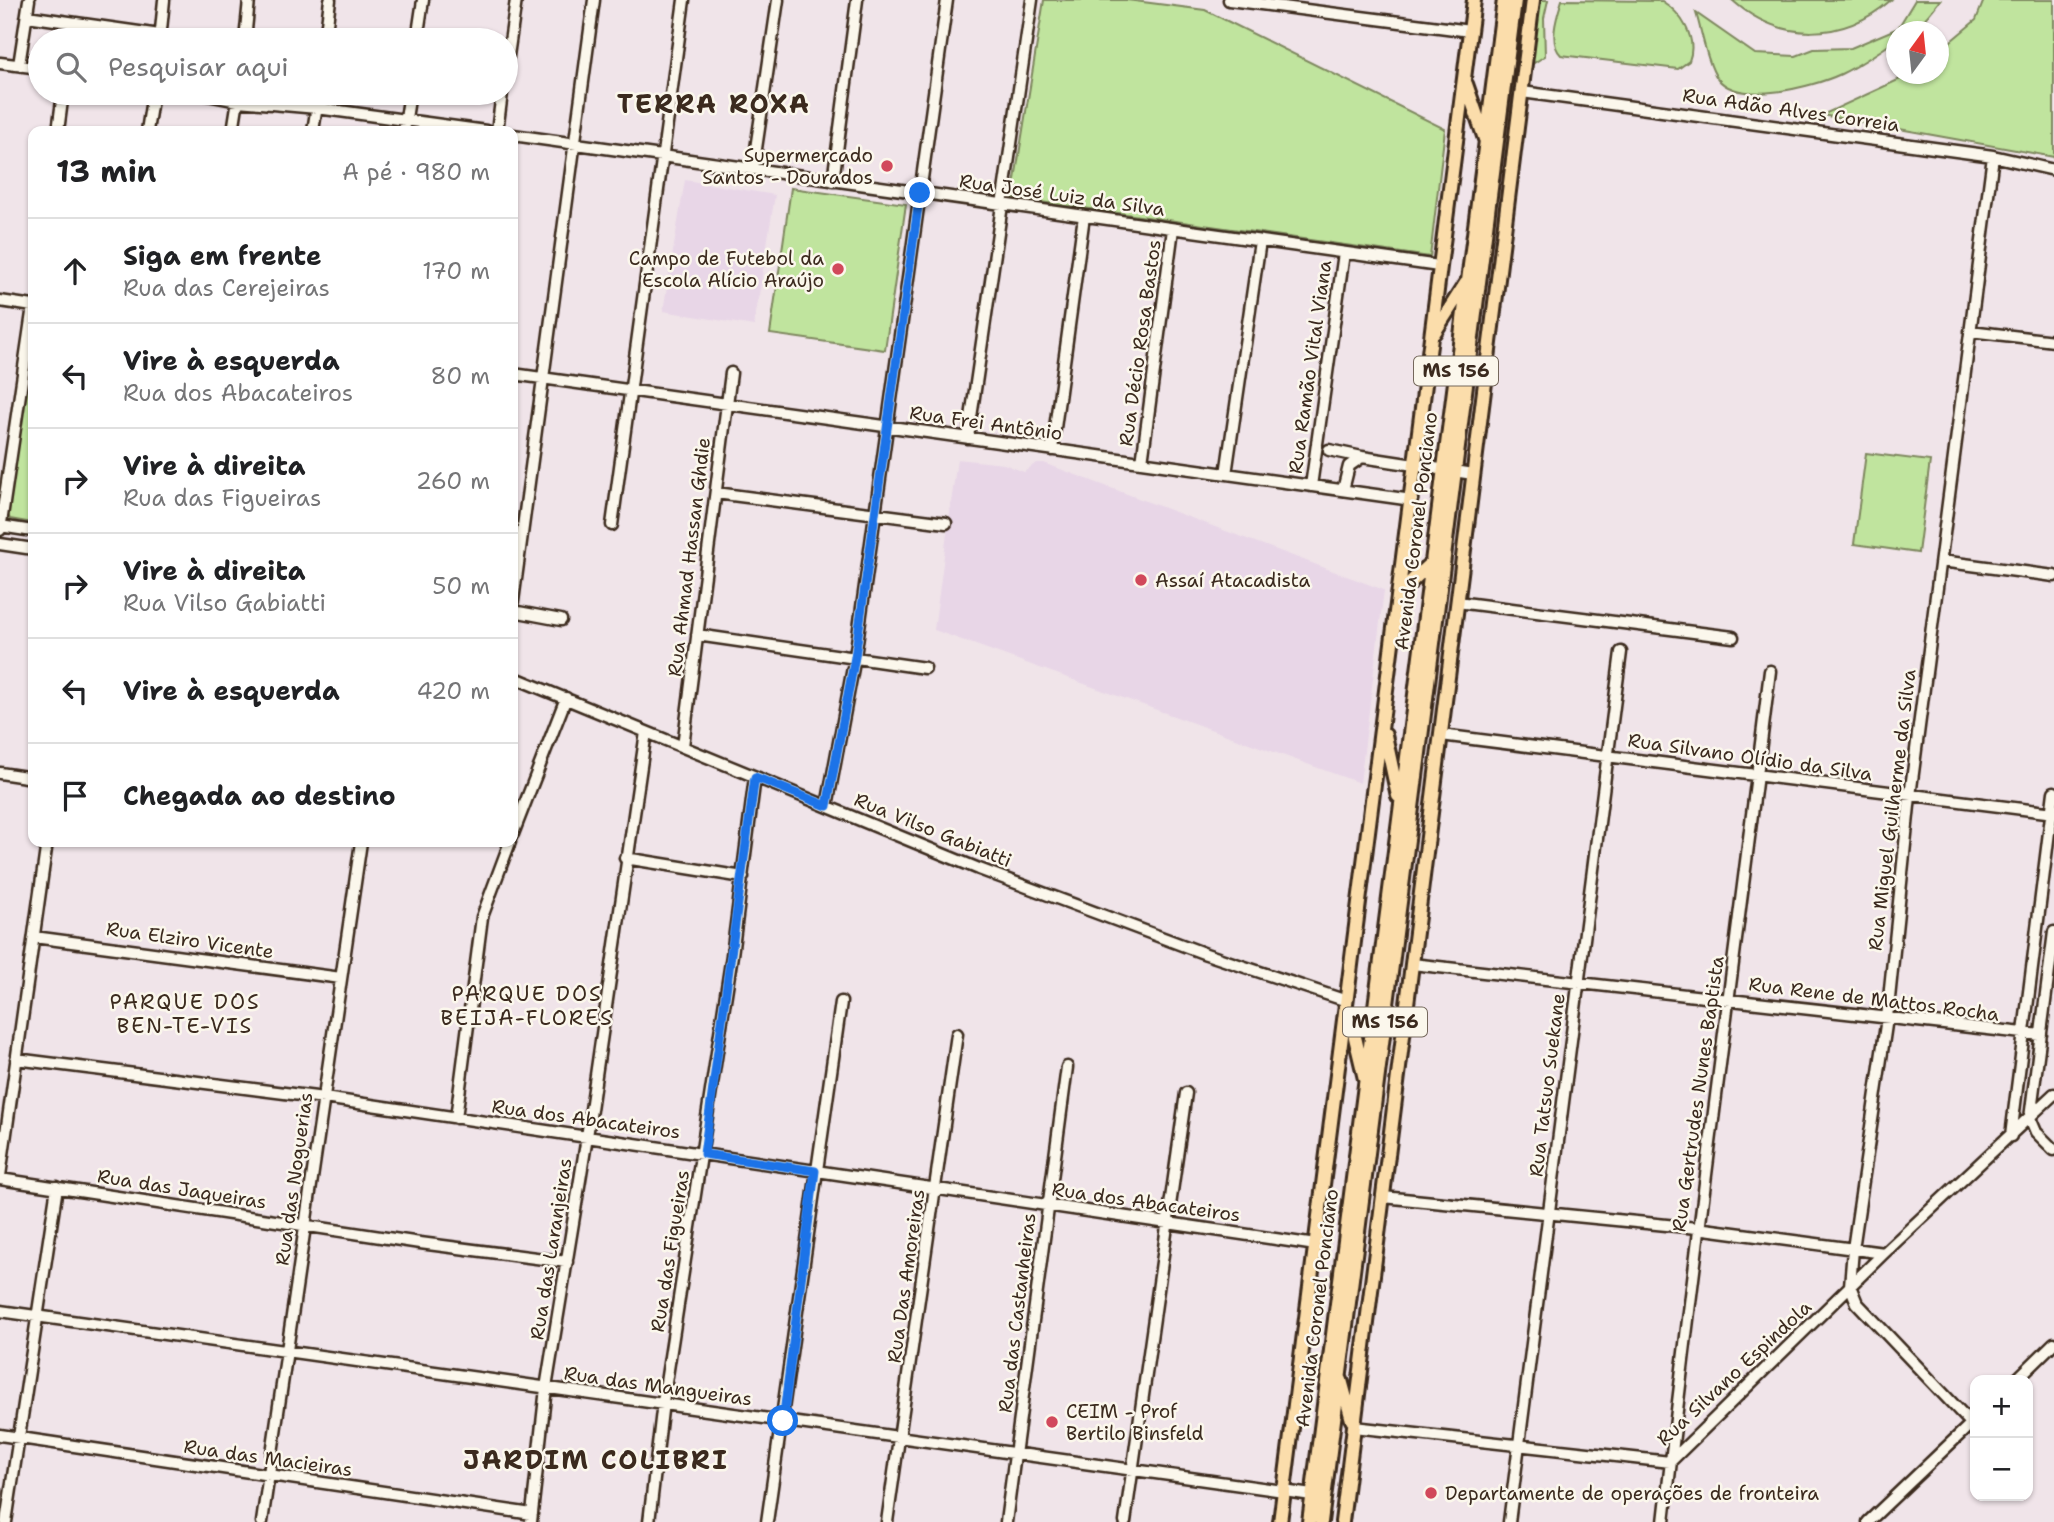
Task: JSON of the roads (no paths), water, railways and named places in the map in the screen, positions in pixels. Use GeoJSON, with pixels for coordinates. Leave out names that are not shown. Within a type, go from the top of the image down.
{"type":"FeatureCollection","features":[{"type":"Feature","properties":{"kind":"main road"},"geometry":{"type":"LineString","coordinates":[[1400,807],[1383,725],[1474,0]]}},
{"type":"Feature","properties":{"kind":"main road","name":"Avenida Coronel Ponciano"},"geometry":{"type":"LineString","coordinates":[[1344,1295],[1363,1098],[1432,562],[1444,512],[1468,280],[1504,0]]}},
{"type":"Feature","properties":{"kind":"main road"},"geometry":{"type":"LineString","coordinates":[[1449,471],[1515,0]]}},
{"type":"Feature","properties":{"kind":"main road"},"geometry":{"type":"LineString","coordinates":[[1342,1522],[1534,0]]}},
{"type":"Feature","properties":{"kind":"main road"},"geometry":{"type":"LineString","coordinates":[[1464,77],[1486,141]]}},
{"type":"Feature","properties":{"kind":"main road"},"geometry":{"type":"LineString","coordinates":[[1431,339],[1468,280]]}},
{"type":"Feature","properties":{"kind":"main road"},"geometry":{"type":"LineString","coordinates":[[1443,713],[1435,627],[1444,512]]}},
{"type":"Feature","properties":{"kind":"main road"},"geometry":{"type":"LineString","coordinates":[[1400,592],[1432,562]]}},
{"type":"Feature","properties":{"kind":"main road","name":"Avenida Coronel Ponciano"},"geometry":{"type":"LineString","coordinates":[[1309,1522],[1344,1295],[1363,1195],[1435,627]]}},
{"type":"Feature","properties":{"kind":"main road","name":"MS 156"},"geometry":{"type":"LineString","coordinates":[[1316,1245],[1383,725]]}},
{"type":"Feature","properties":{"kind":"main road"},"geometry":{"type":"LineString","coordinates":[[1347,1001],[1359,1066],[1366,1080]]}},
{"type":"Feature","properties":{"kind":"main road"},"geometry":{"type":"LineString","coordinates":[[1280,1522],[1316,1245]]}},
{"type":"Feature","properties":{"kind":"main road"},"geometry":{"type":"LineString","coordinates":[[1321,1522],[1340,1374],[1344,1295],[1371,1291]]}},
{"type":"Feature","properties":{"kind":"main road"},"geometry":{"type":"LineString","coordinates":[[1340,1374],[1354,1427]]}},
{"type":"Feature","properties":{"kind":"street"},"geometry":{"type":"LineString","coordinates":[[19,65],[29,0]]}},
{"type":"Feature","properties":{"kind":"street"},"geometry":{"type":"LineString","coordinates":[[161,28],[164,0]]}},
{"type":"Feature","properties":{"kind":"street"},"geometry":{"type":"LineString","coordinates":[[246,28],[249,0]]}},
{"type":"Feature","properties":{"kind":"street"},"geometry":{"type":"LineString","coordinates":[[326,28],[330,0]]}},
{"type":"Feature","properties":{"kind":"street"},"geometry":{"type":"LineString","coordinates":[[419,28],[423,0]]}},
{"type":"Feature","properties":{"kind":"street"},"geometry":{"type":"LineString","coordinates":[[512,28],[516,0]]}},
{"type":"Feature","properties":{"kind":"street"},"geometry":{"type":"LineString","coordinates":[[518,563],[594,0]]}},
{"type":"Feature","properties":{"kind":"street"},"geometry":{"type":"LineString","coordinates":[[612,526],[684,0]]}},
{"type":"Feature","properties":{"kind":"street"},"geometry":{"type":"LineString","coordinates":[[753,169],[778,0]]}},
{"type":"Feature","properties":{"kind":"street"},"geometry":{"type":"LineString","coordinates":[[833,181],[857,0]]}},
{"type":"Feature","properties":{"kind":"street"},"geometry":{"type":"LineString","coordinates":[[827,806],[855,657],[947,0]]}},
{"type":"Feature","properties":{"kind":"street"},"geometry":{"type":"LineString","coordinates":[[968,438],[1032,0]]}},
{"type":"Feature","properties":{"kind":"street"},"geometry":{"type":"LineString","coordinates":[[1229,0],[1470,31]]}},
{"type":"Feature","properties":{"kind":"street"},"geometry":{"type":"LineString","coordinates":[[27,16],[103,28]]}},
{"type":"Feature","properties":{"kind":"street"},"geometry":{"type":"LineString","coordinates":[[0,63],[28,66]]}},
{"type":"Feature","properties":{"kind":"street","name":"Rua Adão Alves Correia"},"geometry":{"type":"LineString","coordinates":[[1521,92],[1993,156],[2054,170]]}},
{"type":"Feature","properties":{"kind":"street"},"geometry":{"type":"LineString","coordinates":[[59,126],[62,105]]}},
{"type":"Feature","properties":{"kind":"street"},"geometry":{"type":"LineString","coordinates":[[148,126],[151,105]]}},
{"type":"Feature","properties":{"kind":"street"},"geometry":{"type":"LineString","coordinates":[[234,126],[238,105]]}},
{"type":"Feature","properties":{"kind":"street"},"geometry":{"type":"LineString","coordinates":[[296,105],[450,126]]}},
{"type":"Feature","properties":{"kind":"street"},"geometry":{"type":"LineString","coordinates":[[314,126],[317,105]]}},
{"type":"Feature","properties":{"kind":"street"},"geometry":{"type":"LineString","coordinates":[[405,126],[408,105]]}},
{"type":"Feature","properties":{"kind":"street"},"geometry":{"type":"LineString","coordinates":[[498,126],[500,105]]}},
{"type":"Feature","properties":{"kind":"street","name":"Rua José Luiz da Silva"},"geometry":{"type":"LineString","coordinates":[[518,136],[1439,266]]}},
{"type":"Feature","properties":{"kind":"street","name":"Rua Miguel Guilherme da Silva"},"geometry":{"type":"LineString","coordinates":[[1850,1286],[1993,156]]}},
{"type":"Feature","properties":{"kind":"street"},"geometry":{"type":"LineString","coordinates":[[1052,450],[1084,216]]}},
{"type":"Feature","properties":{"kind":"street","name":"Rua Décio Rosa Bastos"},"geometry":{"type":"LineString","coordinates":[[1142,462],[1173,229]]}},
{"type":"Feature","properties":{"kind":"street"},"geometry":{"type":"LineString","coordinates":[[1226,474],[1260,241]]}},
{"type":"Feature","properties":{"kind":"street","name":"Rua Ramão Vital Viana"},"geometry":{"type":"LineString","coordinates":[[1311,486],[1344,253]]}},
{"type":"Feature","properties":{"kind":"street"},"geometry":{"type":"LineString","coordinates":[[0,301],[28,305]]}},
{"type":"Feature","properties":{"kind":"street"},"geometry":{"type":"LineString","coordinates":[[1969,331],[2054,341]]}},
{"type":"Feature","properties":{"kind":"street"},"geometry":{"type":"LineString","coordinates":[[28,340],[0,528],[28,531]]}},
{"type":"Feature","properties":{"kind":"street","name":"Rua Ahmad Hassan Ghdie"},"geometry":{"type":"LineString","coordinates":[[683,746],[731,373]]}},
{"type":"Feature","properties":{"kind":"street","name":"Rua Frei Antônio"},"geometry":{"type":"LineString","coordinates":[[518,375],[1412,500]]}},
{"type":"Feature","properties":{"kind":"street"},"geometry":{"type":"LineString","coordinates":[[1329,450],[1416,467],[1474,474]]}},
{"type":"Feature","properties":{"kind":"street"},"geometry":{"type":"LineString","coordinates":[[1343,490],[1349,466],[1363,457]]}},
{"type":"Feature","properties":{"kind":"street"},"geometry":{"type":"LineString","coordinates":[[716,493],[946,523]]}},
{"type":"Feature","properties":{"kind":"street"},"geometry":{"type":"LineString","coordinates":[[0,544],[28,548]]}},
{"type":"Feature","properties":{"kind":"street"},"geometry":{"type":"LineString","coordinates":[[1941,561],[2054,576]]}},
{"type":"Feature","properties":{"kind":"street"},"geometry":{"type":"LineString","coordinates":[[1457,602],[1733,637]]}},
{"type":"Feature","properties":{"kind":"street"},"geometry":{"type":"LineString","coordinates":[[518,612],[561,620]]}},
{"type":"Feature","properties":{"kind":"street"},"geometry":{"type":"LineString","coordinates":[[697,635],[925,668]]}},
{"type":"Feature","properties":{"kind":"street","name":"Rua Tatsuo Suekane"},"geometry":{"type":"LineString","coordinates":[[1509,1522],[1621,652]]}},
{"type":"Feature","properties":{"kind":"street","name":"Rua Gertrudes Nunes Baptista"},"geometry":{"type":"LineString","coordinates":[[1664,1522],[1697,1228],[1730,1000],[1769,671]]}},
{"type":"Feature","properties":{"kind":"street","name":"Rua Vilso Gabiatti"},"geometry":{"type":"LineString","coordinates":[[518,679],[979,869],[1206,954],[1347,1001]]}},
{"type":"Feature","properties":{"kind":"street"},"geometry":{"type":"LineString","coordinates":[[518,821],[566,698]]}},
{"type":"Feature","properties":{"kind":"street","name":"Rua das Laranjeiras"},"geometry":{"type":"LineString","coordinates":[[531,1518],[546,1388],[587,1137],[625,858],[646,732]]}},
{"type":"Feature","properties":{"kind":"street","name":"Rua Silvano Olídio da Silva"},"geometry":{"type":"LineString","coordinates":[[1440,735],[2053,813]]}},
{"type":"Feature","properties":{"kind":"street"},"geometry":{"type":"LineString","coordinates":[[0,773],[28,777]]}},
{"type":"Feature","properties":{"kind":"street","name":"Rua das Figueiras"},"geometry":{"type":"LineString","coordinates":[[649,1522],[663,1402],[704,1154],[755,777]]}},
{"type":"Feature","properties":{"kind":"street"},"geometry":{"type":"LineString","coordinates":[[2011,1136],[2054,792]]}},
{"type":"Feature","properties":{"kind":"street"},"geometry":{"type":"LineString","coordinates":[[0,1177],[46,847]]}},
{"type":"Feature","properties":{"kind":"street","name":"Rua das Noguerias"},"geometry":{"type":"LineString","coordinates":[[262,1522],[360,847]]}},
{"type":"Feature","properties":{"kind":"street"},"geometry":{"type":"LineString","coordinates":[[456,1118],[482,917],[508,847]]}},
{"type":"Feature","properties":{"kind":"street"},"geometry":{"type":"LineString","coordinates":[[625,858],[743,877]]}},
{"type":"Feature","properties":{"kind":"street"},"geometry":{"type":"LineString","coordinates":[[2054,932],[2030,1118],[2036,1132],[2054,1150]]}},
{"type":"Feature","properties":{"kind":"street","name":"Rua Elziro Vicente"},"geometry":{"type":"LineString","coordinates":[[34,937],[341,978]]}},
{"type":"Feature","properties":{"kind":"street","name":"Rua Rene de Mattos Rocha"},"geometry":{"type":"LineString","coordinates":[[1412,964],[2041,1035]]}},
{"type":"Feature","properties":{"kind":"street"},"geometry":{"type":"LineString","coordinates":[[767,1522],[841,1002]]}},
{"type":"Feature","properties":{"kind":"street","name":"Rua Das Amoreiras"},"geometry":{"type":"LineString","coordinates":[[887,1522],[957,1034]]}},
{"type":"Feature","properties":{"kind":"street","name":"Rua dos Abacateiros"},"geometry":{"type":"LineString","coordinates":[[16,1059],[324,1098],[1316,1245]]}},
{"type":"Feature","properties":{"kind":"street","name":"Rua das Castanheiras"},"geometry":{"type":"LineString","coordinates":[[1006,1522],[1067,1068]]}},
{"type":"Feature","properties":{"kind":"street"},"geometry":{"type":"LineString","coordinates":[[1125,1522],[1186,1093]]}},
{"type":"Feature","properties":{"kind":"street","name":"Rua Silvano Espindola"},"geometry":{"type":"LineString","coordinates":[[1354,1427],[1670,1462],[1884,1252],[2054,1094]]}},
{"type":"Feature","properties":{"kind":"street","name":"Rua das Jaqueiras"},"geometry":{"type":"LineString","coordinates":[[0,1177],[305,1226],[567,1262]]}},
{"type":"Feature","properties":{"kind":"street"},"geometry":{"type":"LineString","coordinates":[[6,1522],[40,1317],[57,1188]]}},
{"type":"Feature","properties":{"kind":"street"},"geometry":{"type":"LineString","coordinates":[[1382,1197],[1697,1228],[1884,1252]]}},
{"type":"Feature","properties":{"kind":"street"},"geometry":{"type":"LineString","coordinates":[[1850,1286],[1857,1303],[1970,1418]]}},
{"type":"Feature","properties":{"kind":"street","name":"Rua das Mangueiras"},"geometry":{"type":"LineString","coordinates":[[0,1311],[663,1402],[783,1421],[1133,1467],[1312,1495]]}},
{"type":"Feature","properties":{"kind":"street"},"geometry":{"type":"LineString","coordinates":[[2020,1375],[2054,1343]]}},
{"type":"Feature","properties":{"kind":"street"},"geometry":{"type":"LineString","coordinates":[[1868,1522],[1970,1424]]}},
{"type":"Feature","properties":{"kind":"street","name":"Rua das Macieiras"},"geometry":{"type":"LineString","coordinates":[[0,1435],[531,1518]]}},
{"type":"Feature","properties":{"kind":"place","name":"Supermercado Santos - Dourados"},"geometry":{"type":"Point","coordinates":[887,166]}},
{"type":"Feature","properties":{"kind":"place","name":"Campo de Futebol da Escola Alício Araújo"},"geometry":{"type":"Point","coordinates":[838,269]}},
{"type":"Feature","properties":{"kind":"place","name":"Assaí Atacadista"},"geometry":{"type":"Point","coordinates":[1141,580]}},
{"type":"Feature","properties":{"kind":"place","name":"CEIM - Prof Bertilo Binsfeld"},"geometry":{"type":"Point","coordinates":[1052,1422]}},
{"type":"Feature","properties":{"kind":"place","name":"Departamente de operações de fronteira"},"geometry":{"type":"Point","coordinates":[1431,1493]}},
{"type":"Feature","properties":{"kind":"district","name":"TERRA ROXA"},"geometry":{"type":"Point","coordinates":[714,103]}},
{"type":"Feature","properties":{"kind":"district","name":"PARQUE DOS BEIJA-FLORES"},"geometry":{"type":"Point","coordinates":[527,1006]}},
{"type":"Feature","properties":{"kind":"district","name":"PARQUE DOS BEN-TE-VIS"},"geometry":{"type":"Point","coordinates":[185,1014]}},
{"type":"Feature","properties":{"kind":"district","name":"JARDIM COLIBRI"},"geometry":{"type":"Point","coordinates":[596,1459]}}]}
